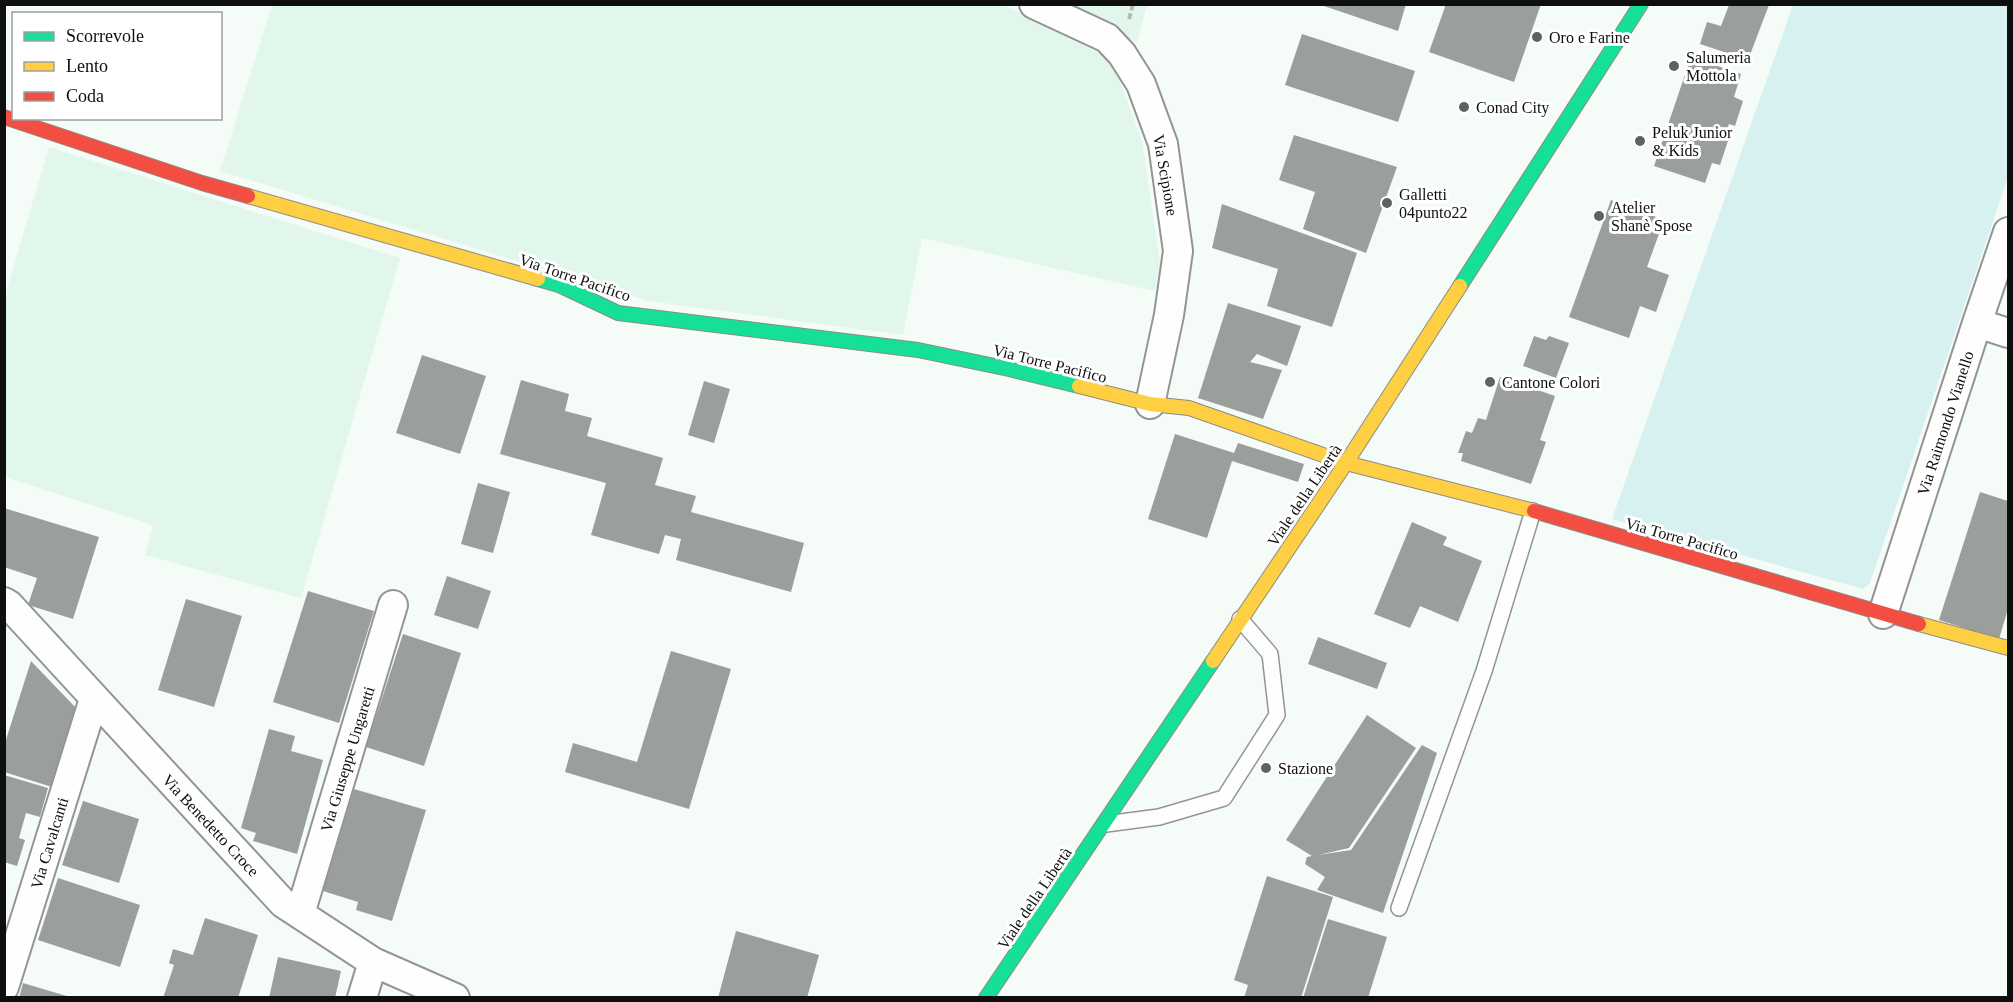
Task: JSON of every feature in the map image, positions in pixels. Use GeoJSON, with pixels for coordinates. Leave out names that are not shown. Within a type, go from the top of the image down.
{"type":"FeatureCollection","features":[{"type":"Feature","properties":{"kind":"street","name":"Via Scipione"},"geometry":{"type":"LineString","coordinates":[[1034,4],[1107,38],[1122,54],[1142,84],[1163,144],[1178,250],[1169,315],[1150,404]]}},
{"type":"Feature","properties":{"kind":"street","name":"Viale della Libertà"},"geometry":{"type":"LineString","coordinates":[[986,998],[1346,463],[1641,4]]}},
{"type":"Feature","properties":{"kind":"street","name":"Via Torre Pacifico"},"geometry":{"type":"LineString","coordinates":[[13,120],[202,183],[559,285],[618,313],[918,350],[1009,369],[1150,404],[1189,408],[1346,463],[1533,512],[2008,648]]}},
{"type":"Feature","properties":{"kind":"street","name":"Via Raimondo Vianello"},"geometry":{"type":"LineString","coordinates":[[1883,614],[2008,232]]}},
{"type":"Feature","properties":{"kind":"street"},"geometry":{"type":"LineString","coordinates":[[1977,323],[2008,333]]}},
{"type":"Feature","properties":{"kind":"street","name":"Via Benedetto Croce"},"geometry":{"type":"LineString","coordinates":[[4,602],[9,604],[283,903],[373,962],[455,998]]}},
{"type":"Feature","properties":{"kind":"street","name":"Via Giuseppe Ungaretti"},"geometry":{"type":"LineString","coordinates":[[300,914],[393,605]]}},
{"type":"Feature","properties":{"kind":"street","name":"Via Cavalcanti"},"geometry":{"type":"LineString","coordinates":[[4,987],[94,699]]}},
{"type":"Feature","properties":{"kind":"street"},"geometry":{"type":"LineString","coordinates":[[362,998],[373,962]]}},
{"type":"Feature","properties":{"kind":"lane"},"geometry":{"type":"LineString","coordinates":[[1399,908],[1484,671],[1533,512]]}},
{"type":"Feature","properties":{"kind":"lane"},"geometry":{"type":"LineString","coordinates":[[1103,825],[1159,817],[1224,798],[1277,715],[1270,654],[1240,620]]}},
{"type":"Feature","properties":{"kind":"green space"},"geometry":{"type":"Polygon","coordinates":[[[272,5],[1004,5],[1112,60],[1142,141],[1160,262],[1155,291],[922,238],[903,335],[649,301],[220,171],[272,5]]]}},
{"type":"Feature","properties":{"kind":"green space"},"geometry":{"type":"Polygon","coordinates":[[[1059,5],[1147,5],[1137,42],[1059,5]]]}},
{"type":"Feature","properties":{"kind":"green space"},"geometry":{"type":"Polygon","coordinates":[[[49,147],[400,258],[301,598],[145,555],[153,525],[5,477],[5,296],[49,147]]]}},
{"type":"Feature","properties":{"kind":"shaded area"},"geometry":{"type":"Polygon","coordinates":[[[1793,5],[2008,5],[2008,177],[1870,583],[1863,589],[1612,519],[1793,5]]]}},
{"type":"Feature","properties":{"kind":"building"},"geometry":{"type":"Polygon","coordinates":[[[1318,4],[1406,4],[1398,31],[1318,4]]]}},
{"type":"Feature","properties":{"kind":"building"},"geometry":{"type":"Polygon","coordinates":[[[1446,4],[1541,4],[1514,82],[1429,52],[1446,4]]]}},
{"type":"Feature","properties":{"kind":"building"},"geometry":{"type":"Polygon","coordinates":[[[1729,5],[1769,5],[1748,60],[1700,44],[1707,22],[1721,26],[1729,5]]]}},
{"type":"Feature","properties":{"kind":"building"},"geometry":{"type":"Polygon","coordinates":[[[1302,34],[1415,71],[1398,122],[1285,85],[1302,34]]]}},
{"type":"Feature","properties":{"kind":"building"},"geometry":{"type":"Polygon","coordinates":[[[1691,57],[1741,74],[1734,97],[1743,101],[1735,126],[1729,124],[1725,136],[1729,138],[1720,165],[1712,163],[1705,183],[1654,166],[1691,57]]]}},
{"type":"Feature","properties":{"kind":"building"},"geometry":{"type":"Polygon","coordinates":[[[1294,135],[1397,167],[1366,253],[1303,229],[1315,192],[1279,180],[1294,135]]]}},
{"type":"Feature","properties":{"kind":"building"},"geometry":{"type":"Polygon","coordinates":[[[1611,200],[1664,220],[1647,267],[1669,275],[1656,312],[1640,306],[1629,338],[1569,317],[1611,200]]]}},
{"type":"Feature","properties":{"kind":"building"},"geometry":{"type":"Polygon","coordinates":[[[1222,204],[1357,253],[1332,327],[1267,306],[1278,269],[1212,248],[1222,204]]]}},
{"type":"Feature","properties":{"kind":"building"},"geometry":{"type":"Polygon","coordinates":[[[1228,303],[1301,326],[1287,366],[1257,354],[1250,362],[1282,370],[1263,419],[1198,398],[1228,303]]]}},
{"type":"Feature","properties":{"kind":"building"},"geometry":{"type":"Polygon","coordinates":[[[1534,336],[1546,340],[1549,336],[1569,343],[1556,378],[1523,366],[1534,336]]]}},
{"type":"Feature","properties":{"kind":"building"},"geometry":{"type":"Polygon","coordinates":[[[422,355],[486,376],[460,454],[396,433],[422,355]]]}},
{"type":"Feature","properties":{"kind":"building"},"geometry":{"type":"Polygon","coordinates":[[[1500,377],[1555,396],[1540,440],[1546,442],[1531,484],[1461,461],[1463,453],[1458,453],[1466,431],[1472,433],[1478,418],[1486,420],[1500,377]]]}},
{"type":"Feature","properties":{"kind":"building"},"geometry":{"type":"Polygon","coordinates":[[[521,380],[569,394],[565,411],[592,418],[587,436],[663,458],[655,485],[696,496],[691,512],[804,543],[791,592],[676,560],[681,539],[665,535],[659,554],[591,535],[606,483],[500,454],[521,380]]]}},
{"type":"Feature","properties":{"kind":"building"},"geometry":{"type":"Polygon","coordinates":[[[704,381],[730,389],[714,443],[688,435],[704,381]]]}},
{"type":"Feature","properties":{"kind":"building"},"geometry":{"type":"Polygon","coordinates":[[[1175,434],[1234,453],[1238,443],[1304,464],[1298,482],[1232,461],[1207,538],[1148,519],[1175,434]]]}},
{"type":"Feature","properties":{"kind":"building"},"geometry":{"type":"Polygon","coordinates":[[[478,483],[510,492],[493,553],[461,544],[478,483]]]}},
{"type":"Feature","properties":{"kind":"building"},"geometry":{"type":"Polygon","coordinates":[[[1980,492],[2008,501],[2008,609],[1999,639],[1939,620],[1980,492]]]}},
{"type":"Feature","properties":{"kind":"building"},"geometry":{"type":"Polygon","coordinates":[[[4,508],[99,537],[73,619],[28,605],[37,578],[4,567],[4,508]]]}},
{"type":"Feature","properties":{"kind":"building"},"geometry":{"type":"Polygon","coordinates":[[[1412,522],[1447,537],[1443,545],[1482,561],[1458,622],[1420,606],[1410,628],[1374,614],[1412,522]]]}},
{"type":"Feature","properties":{"kind":"building"},"geometry":{"type":"Polygon","coordinates":[[[447,576],[491,591],[478,629],[434,615],[447,576]]]}},
{"type":"Feature","properties":{"kind":"building"},"geometry":{"type":"Polygon","coordinates":[[[308,591],[374,611],[339,723],[273,702],[308,591]]]}},
{"type":"Feature","properties":{"kind":"building"},"geometry":{"type":"Polygon","coordinates":[[[186,599],[242,616],[214,707],[158,690],[186,599]]]}},
{"type":"Feature","properties":{"kind":"building"},"geometry":{"type":"Polygon","coordinates":[[[403,634],[461,653],[424,766],[366,747],[403,634]]]}},
{"type":"Feature","properties":{"kind":"building"},"geometry":{"type":"Polygon","coordinates":[[[1318,637],[1387,663],[1377,689],[1308,664],[1318,637]]]}},
{"type":"Feature","properties":{"kind":"building"},"geometry":{"type":"Polygon","coordinates":[[[671,651],[731,669],[689,809],[565,772],[573,743],[637,762],[671,651]]]}},
{"type":"Feature","properties":{"kind":"building"},"geometry":{"type":"Polygon","coordinates":[[[31,661],[76,708],[52,787],[4,772],[4,746],[31,661]]]}},
{"type":"Feature","properties":{"kind":"building"},"geometry":{"type":"Polygon","coordinates":[[[1367,715],[1416,748],[1349,848],[1318,855],[1351,850],[1422,745],[1437,753],[1383,913],[1317,890],[1325,877],[1305,864],[1307,857],[1312,856],[1286,840],[1367,715]]]}},
{"type":"Feature","properties":{"kind":"building"},"geometry":{"type":"Polygon","coordinates":[[[269,729],[295,736],[291,751],[323,760],[297,854],[253,841],[256,833],[241,828],[269,729]]]}},
{"type":"Feature","properties":{"kind":"building"},"geometry":{"type":"Polygon","coordinates":[[[4,775],[48,788],[40,817],[26,813],[19,838],[25,840],[17,866],[4,862],[4,775]]]}},
{"type":"Feature","properties":{"kind":"building"},"geometry":{"type":"Polygon","coordinates":[[[354,789],[426,810],[392,921],[356,910],[358,902],[323,891],[354,789]]]}},
{"type":"Feature","properties":{"kind":"building"},"geometry":{"type":"Polygon","coordinates":[[[83,801],[139,819],[119,883],[62,865],[83,801]]]}},
{"type":"Feature","properties":{"kind":"building"},"geometry":{"type":"Polygon","coordinates":[[[1267,876],[1333,897],[1301,998],[1244,998],[1248,985],[1234,980],[1267,876]]]}},
{"type":"Feature","properties":{"kind":"building"},"geometry":{"type":"Polygon","coordinates":[[[58,878],[140,905],[120,967],[38,940],[58,878]]]}},
{"type":"Feature","properties":{"kind":"building"},"geometry":{"type":"Polygon","coordinates":[[[205,918],[258,935],[238,998],[163,998],[174,965],[169,963],[173,949],[193,955],[205,918]]]}},
{"type":"Feature","properties":{"kind":"building"},"geometry":{"type":"Polygon","coordinates":[[[1328,919],[1387,937],[1368,998],[1303,998],[1328,919]]]}},
{"type":"Feature","properties":{"kind":"building"},"geometry":{"type":"Polygon","coordinates":[[[736,931],[819,955],[807,998],[718,998],[736,931]]]}},
{"type":"Feature","properties":{"kind":"building"},"geometry":{"type":"Polygon","coordinates":[[[278,957],[341,971],[335,998],[269,998],[278,957]]]}},
{"type":"Feature","properties":{"kind":"building"},"geometry":{"type":"Polygon","coordinates":[[[23,983],[70,997],[70,998],[19,998],[23,983]]]}},
{"type":"Feature","properties":{"kind":"traffic: fast"},"geometry":{"type":"LineString","coordinates":[[1460,286],[1641,4]]}},
{"type":"Feature","properties":{"kind":"traffic: fast"},"geometry":{"type":"LineString","coordinates":[[538,279],[559,285],[618,313],[918,350],[1079,386]]}},
{"type":"Feature","properties":{"kind":"traffic: fast"},"geometry":{"type":"LineString","coordinates":[[986,998],[1213,661]]}},
{"type":"Feature","properties":{"kind":"traffic: slow"},"geometry":{"type":"LineString","coordinates":[[248,196],[538,279]]}},
{"type":"Feature","properties":{"kind":"traffic: slow"},"geometry":{"type":"LineString","coordinates":[[1213,661],[1346,463],[1460,286]]}},
{"type":"Feature","properties":{"kind":"traffic: slow"},"geometry":{"type":"LineString","coordinates":[[1079,386],[1150,404],[1189,408],[1346,463],[1534,511]]}},
{"type":"Feature","properties":{"kind":"traffic: slow"},"geometry":{"type":"LineString","coordinates":[[1919,624],[2008,648]]}},
{"type":"Feature","properties":{"kind":"traffic: jam"},"geometry":{"type":"LineString","coordinates":[[4,117],[12,120]]}},
{"type":"Feature","properties":{"kind":"traffic: jam"},"geometry":{"type":"LineString","coordinates":[[13,120],[248,196]]}},
{"type":"Feature","properties":{"kind":"traffic: jam"},"geometry":{"type":"LineString","coordinates":[[1534,511],[1919,624]]}},
{"type":"Feature","properties":{"kind":"place","name":"Oro e Farine"},"geometry":{"type":"Point","coordinates":[1537,37]}},
{"type":"Feature","properties":{"kind":"place","name":"Salumeria Mottola"},"geometry":{"type":"Point","coordinates":[1674,66]}},
{"type":"Feature","properties":{"kind":"place","name":"Conad City"},"geometry":{"type":"Point","coordinates":[1464,107]}},
{"type":"Feature","properties":{"kind":"place","name":"Peluk Junior & Kids"},"geometry":{"type":"Point","coordinates":[1640,141]}},
{"type":"Feature","properties":{"kind":"place","name":"Galletti 04punto22"},"geometry":{"type":"Point","coordinates":[1387,203]}},
{"type":"Feature","properties":{"kind":"place","name":"Atelier Shanè Spose"},"geometry":{"type":"Point","coordinates":[1599,216]}},
{"type":"Feature","properties":{"kind":"place","name":"Cantone Colori"},"geometry":{"type":"Point","coordinates":[1490,382]}},
{"type":"Feature","properties":{"kind":"place","name":"Stazione"},"geometry":{"type":"Point","coordinates":[1266,768]}}]}
